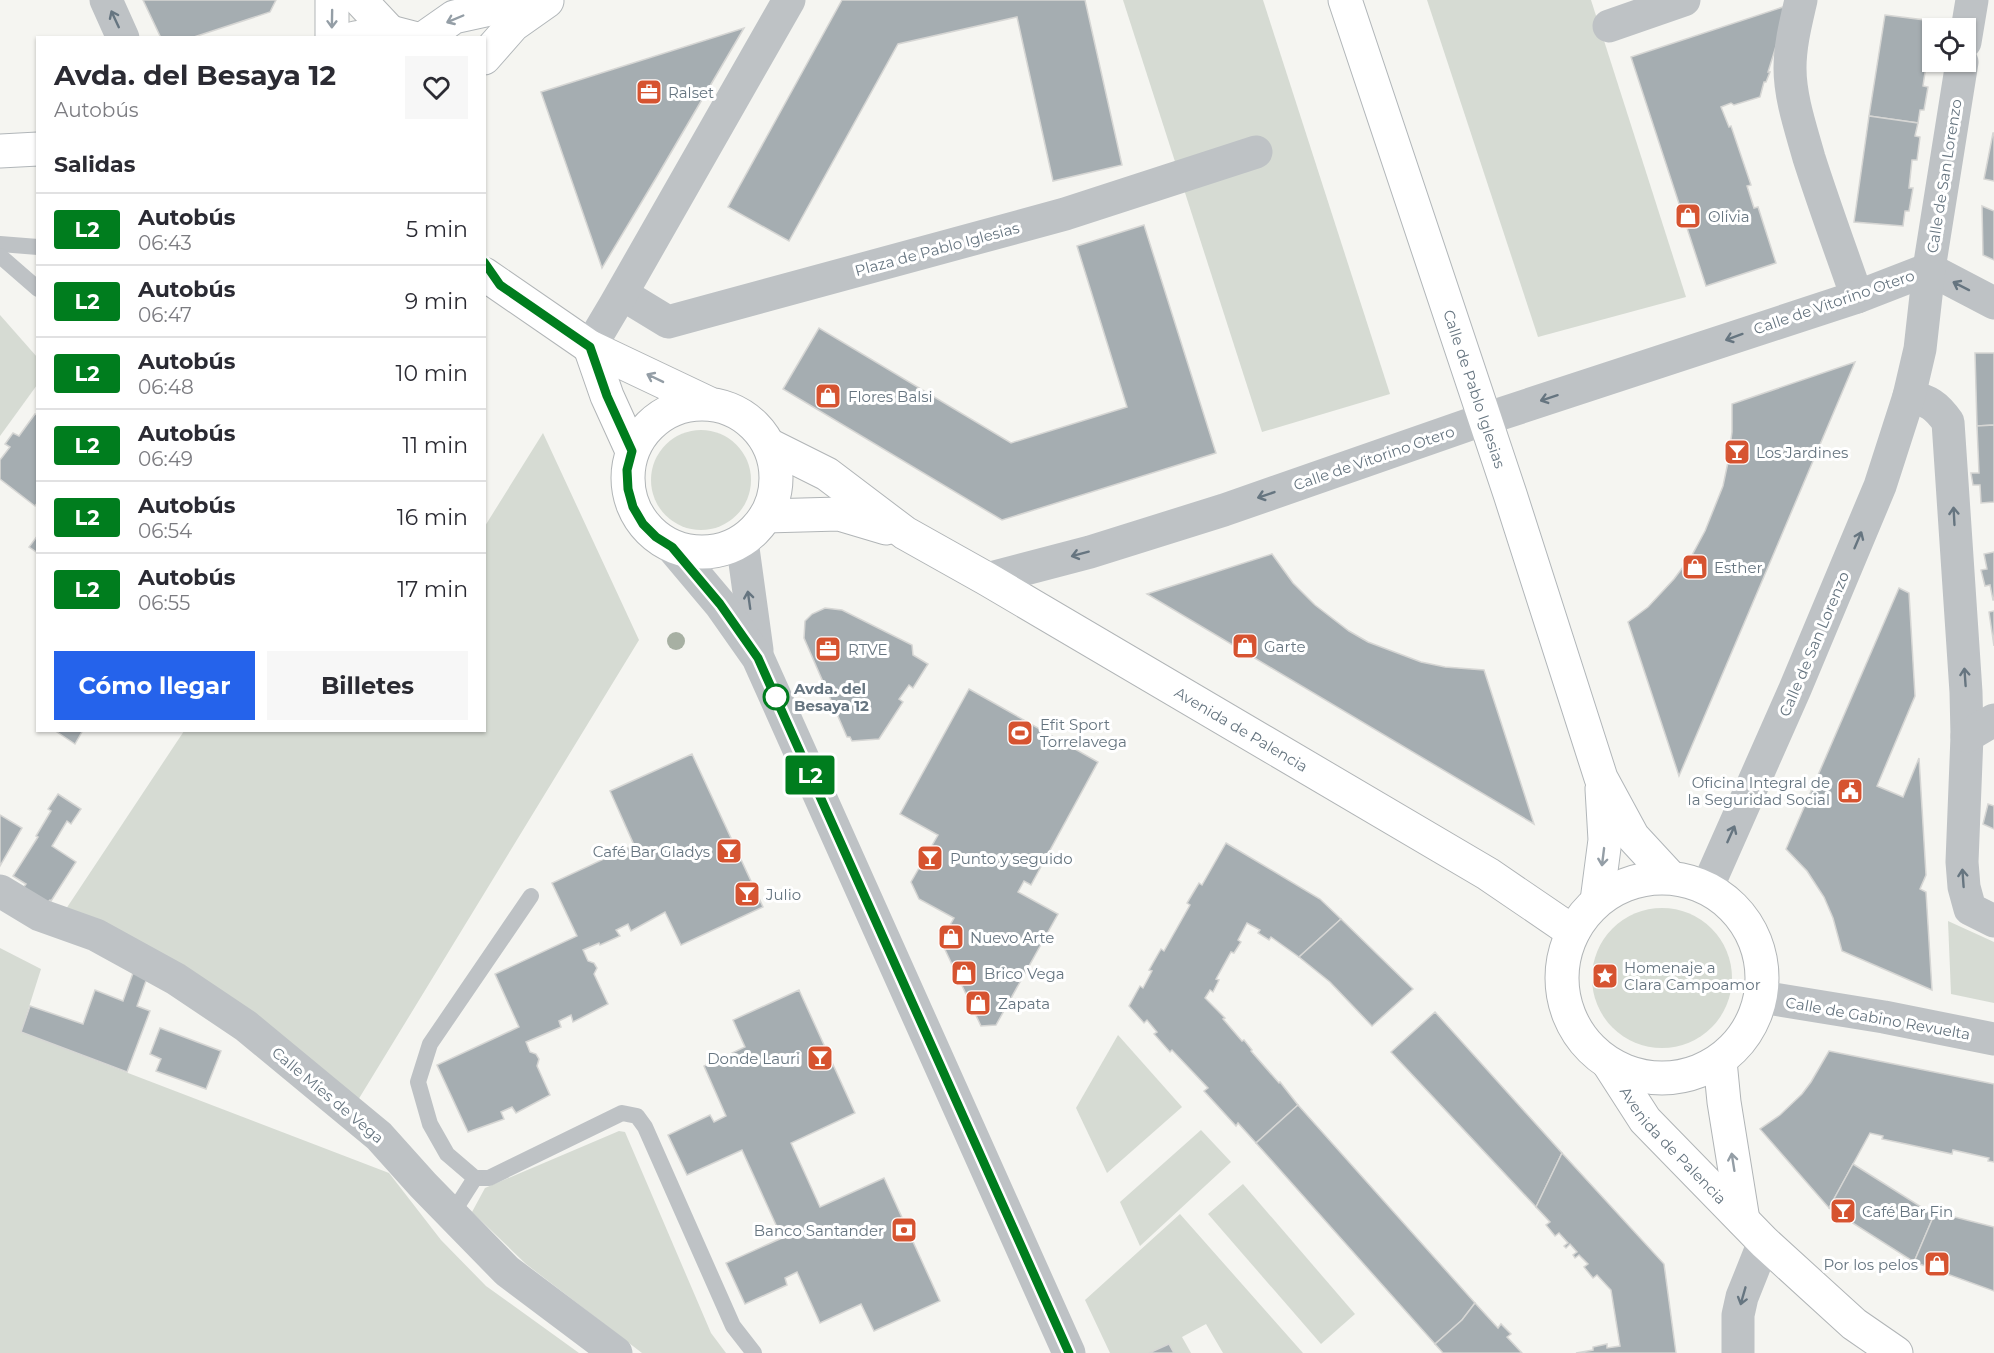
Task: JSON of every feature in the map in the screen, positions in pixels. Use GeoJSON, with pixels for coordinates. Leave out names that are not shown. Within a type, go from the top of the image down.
{"type":"FeatureCollection","features":[{"type":"Feature","properties":{"kind":"main road"},"geometry":{"type":"LineString","coordinates":[[332,0],[332,36]]}},
{"type":"Feature","properties":{"kind":"main road"},"geometry":{"type":"LineString","coordinates":[[360,0],[401,35]]}},
{"type":"Feature","properties":{"kind":"main road"},"geometry":{"type":"LineString","coordinates":[[427,36],[454,17],[531,0]]}},
{"type":"Feature","properties":{"kind":"main road"},"geometry":{"type":"LineString","coordinates":[[486,56],[513,25],[548,0]]}},
{"type":"Feature","properties":{"kind":"main road","name":"Calle de Pablo Iglesias"},"geometry":{"type":"LineString","coordinates":[[1345,0],[1485,419],[1601,778],[1633,837],[1670,877]]}},
{"type":"Feature","properties":{"kind":"main road"},"geometry":{"type":"LineString","coordinates":[[386,36],[401,35]]}},
{"type":"Feature","properties":{"kind":"main road"},"geometry":{"type":"LineString","coordinates":[[0,151],[36,149]]}},
{"type":"Feature","properties":{"kind":"main road"},"geometry":{"type":"LineString","coordinates":[[490,274],[590,347],[708,403],[727,407],[744,416],[758,429],[769,445],[775,463],[777,483],[766,516],[742,541],[726,549],[709,553],[690,552],[672,547],[656,537],[643,524],[633,507],[628,489],[627,470],[632,451],[641,434],[654,421],[670,410],[689,404],[708,403]]}},
{"type":"Feature","properties":{"kind":"main road"},"geometry":{"type":"LineString","coordinates":[[590,347],[607,396],[632,451]]}},
{"type":"Feature","properties":{"kind":"main road","name":"Avenida de Palencia"},"geometry":{"type":"LineString","coordinates":[[769,445],[827,474],[905,533],[1488,874],[1573,932]]}},
{"type":"Feature","properties":{"kind":"main road","name":"Avenida de Palencia"},"geometry":{"type":"LineString","coordinates":[[766,516],[839,514],[905,533]]}},
{"type":"Feature","properties":{"kind":"main road","name":"Calle de Pablo Iglesias"},"geometry":{"type":"LineString","coordinates":[[1597,901],[1605,840],[1601,778]]}},
{"type":"Feature","properties":{"kind":"main road"},"geometry":{"type":"LineString","coordinates":[[1670,877],[1707,888],[1725,899],[1741,915],[1760,953],[1761,997],[1747,1033],[1720,1061],[1685,1076],[1666,1079],[1647,1077],[1629,1073],[1610,1064],[1592,1051],[1579,1034],[1569,1016],[1563,995],[1562,973],[1565,952],[1573,932],[1597,901],[1632,882],[1670,877]]}},
{"type":"Feature","properties":{"kind":"main road","name":"Avenida de Palencia"},"geometry":{"type":"LineString","coordinates":[[1720,1061],[1724,1102],[1754,1231]]}},
{"type":"Feature","properties":{"kind":"main road","name":"Avenida de Palencia"},"geometry":{"type":"LineString","coordinates":[[1610,1064],[1645,1120],[1754,1231],[1854,1324],[1896,1353]]}},
{"type":"Feature","properties":{"kind":"street"},"geometry":{"type":"LineString","coordinates":[[106,0],[122,36]]}},
{"type":"Feature","properties":{"kind":"street"},"geometry":{"type":"LineString","coordinates":[[590,347],[789,0]]}},
{"type":"Feature","properties":{"kind":"street"},"geometry":{"type":"LineString","coordinates":[[1609,26],[1684,0]]}},
{"type":"Feature","properties":{"kind":"street"},"geometry":{"type":"LineString","coordinates":[[1801,0],[1792,40],[1790,69],[1794,99],[1800,128],[1857,297]]}},
{"type":"Feature","properties":{"kind":"street"},"geometry":{"type":"LineString","coordinates":[[1967,18],[1968,1]]}},
{"type":"Feature","properties":{"kind":"street","name":"Calle de San Lorenzo"},"geometry":{"type":"LineString","coordinates":[[1707,888],[1795,689],[1880,486],[1909,396],[1920,350],[1929,270],[1960,72]]}},
{"type":"Feature","properties":{"kind":"street","name":"Plaza de Pablo Iglesias"},"geometry":{"type":"LineString","coordinates":[[622,294],[668,322],[1065,214],[1256,152]]}},
{"type":"Feature","properties":{"kind":"street"},"geometry":{"type":"LineString","coordinates":[[1929,270],[1994,303]]}},
{"type":"Feature","properties":{"kind":"street","name":"Calle de Vitorino Otero"},"geometry":{"type":"LineString","coordinates":[[987,579],[1090,552],[1224,510],[1485,419],[1857,297],[1929,270]]}},
{"type":"Feature","properties":{"kind":"street"},"geometry":{"type":"LineString","coordinates":[[1909,396],[1926,400],[1940,410],[1948,422],[1980,728],[1962,862],[1964,887],[1970,909],[1994,921]]}},
{"type":"Feature","properties":{"kind":"street"},"geometry":{"type":"LineString","coordinates":[[742,541],[758,658]]}},
{"type":"Feature","properties":{"kind":"street"},"geometry":{"type":"LineString","coordinates":[[672,547],[720,604],[758,658],[1069,1353]]}},
{"type":"Feature","properties":{"kind":"street","name":"Calle Mies de Vega"},"geometry":{"type":"LineString","coordinates":[[0,891],[40,915],[96,935],[176,979],[246,1026],[379,1136],[507,1271],[616,1353]]}},
{"type":"Feature","properties":{"kind":"street","name":"Calle de Gabino Revuelta"},"geometry":{"type":"LineString","coordinates":[[1761,997],[1884,1017],[1994,1039]]}},
{"type":"Feature","properties":{"kind":"street"},"geometry":{"type":"LineString","coordinates":[[1738,1353],[1738,1315],[1754,1231]]}},
{"type":"Feature","properties":{"kind":"lane"},"geometry":{"type":"LineString","coordinates":[[0,244],[36,247]]}},
{"type":"Feature","properties":{"kind":"lane"},"geometry":{"type":"LineString","coordinates":[[0,256],[36,287]]}},
{"type":"Feature","properties":{"kind":"lane"},"geometry":{"type":"LineString","coordinates":[[531,896],[430,1044],[418,1082],[430,1124],[447,1154],[475,1178],[489,1178],[622,1113],[637,1116],[645,1127],[733,1326],[754,1353]]}},
{"type":"Feature","properties":{"kind":"lane"},"geometry":{"type":"LineString","coordinates":[[452,1214],[475,1178]]}},
{"type":"Feature","properties":{"kind":"shaded area"},"geometry":{"type":"Polygon","coordinates":[[[1123,0],[1263,0],[1390,394],[1262,432],[1123,0]]]}},
{"type":"Feature","properties":{"kind":"shaded area"},"geometry":{"type":"Polygon","coordinates":[[[1427,0],[1591,0],[1686,297],[1538,337],[1427,0]]]}},
{"type":"Feature","properties":{"kind":"shaded area"},"geometry":{"type":"Polygon","coordinates":[[[0,315],[36,356],[36,386],[0,436],[0,315]]]}},
{"type":"Feature","properties":{"kind":"shaded area"},"geometry":{"type":"Polygon","coordinates":[[[701,430],[720,434],[736,445],[747,461],[751,480],[747,499],[736,515],[720,526],[701,530],[682,526],[666,515],[655,499],[651,480],[655,461],[666,445],[682,434],[701,430]]]}},
{"type":"Feature","properties":{"kind":"shaded area"},"geometry":{"type":"Polygon","coordinates":[[[543,433],[639,640],[355,1105],[66,909],[183,732],[486,732],[486,524],[543,433]]]}},
{"type":"Feature","properties":{"kind":"shaded area"},"geometry":{"type":"Polygon","coordinates":[[[1662,908],[1689,913],[1711,929],[1727,951],[1732,978],[1727,1005],[1711,1027],[1689,1043],[1662,1048],[1635,1043],[1613,1027],[1597,1005],[1592,978],[1597,951],[1613,929],[1635,913],[1662,908]]]}},
{"type":"Feature","properties":{"kind":"shaded area"},"geometry":{"type":"Polygon","coordinates":[[[1948,921],[1994,942],[1994,1003],[1951,994],[1948,921]]]}},
{"type":"Feature","properties":{"kind":"shaded area"},"geometry":{"type":"Polygon","coordinates":[[[0,948],[41,969],[21,1032],[389,1173],[441,1240],[486,1286],[579,1353],[0,1353],[0,948]]]}},
{"type":"Feature","properties":{"kind":"shaded area"},"geometry":{"type":"Polygon","coordinates":[[[1118,1035],[1182,1107],[1107,1173],[1076,1108],[1118,1035]]]}},
{"type":"Feature","properties":{"kind":"shaded area"},"geometry":{"type":"Polygon","coordinates":[[[1201,1130],[1231,1162],[1140,1246],[1120,1202],[1201,1130]]]}},
{"type":"Feature","properties":{"kind":"shaded area"},"geometry":{"type":"Polygon","coordinates":[[[619,1131],[625,1132],[711,1333],[726,1353],[642,1353],[526,1264],[472,1212],[485,1188],[619,1131]]]}},
{"type":"Feature","properties":{"kind":"shaded area"},"geometry":{"type":"Polygon","coordinates":[[[1243,1184],[1355,1314],[1321,1344],[1208,1214],[1243,1184]]]}},
{"type":"Feature","properties":{"kind":"shaded area"},"geometry":{"type":"Polygon","coordinates":[[[1180,1214],[1303,1353],[1223,1353],[1206,1324],[1182,1337],[1191,1353],[1174,1353],[1169,1344],[1149,1353],[1110,1353],[1085,1300],[1180,1214]]]}},
{"type":"Feature","properties":{"kind":"building"},"geometry":{"type":"Polygon","coordinates":[[[143,0],[276,0],[270,12],[197,36],[160,36],[143,0]]]}},
{"type":"Feature","properties":{"kind":"building"},"geometry":{"type":"Polygon","coordinates":[[[842,0],[1085,0],[1122,165],[1053,181],[1017,17],[898,44],[789,241],[728,207],[842,0]]]}},
{"type":"Feature","properties":{"kind":"building"},"geometry":{"type":"Polygon","coordinates":[[[1783,7],[1785,17],[1768,72],[1770,72],[1764,82],[1760,97],[1721,107],[1729,127],[1731,126],[1751,185],[1747,186],[1754,208],[1758,207],[1776,263],[1706,286],[1631,57],[1783,7]]]}},
{"type":"Feature","properties":{"kind":"building"},"geometry":{"type":"Polygon","coordinates":[[[1885,15],[1922,20],[1922,72],[1925,72],[1923,86],[1928,87],[1924,110],[1920,110],[1918,123],[1869,116],[1885,15]]]}},
{"type":"Feature","properties":{"kind":"building"},"geometry":{"type":"Polygon","coordinates":[[[744,28],[656,178],[602,268],[541,92],[744,28]]]}},
{"type":"Feature","properties":{"kind":"building"},"geometry":{"type":"Polygon","coordinates":[[[1869,116],[1918,123],[1915,136],[1920,137],[1917,160],[1912,160],[1909,188],[1913,188],[1909,211],[1905,211],[1903,226],[1854,222],[1869,116]]]}},
{"type":"Feature","properties":{"kind":"building"},"geometry":{"type":"Polygon","coordinates":[[[1994,133],[1994,181],[1984,179],[1994,133]]]}},
{"type":"Feature","properties":{"kind":"building"},"geometry":{"type":"Polygon","coordinates":[[[1982,206],[1994,211],[1994,260],[1983,255],[1982,206]]]}},
{"type":"Feature","properties":{"kind":"building"},"geometry":{"type":"Polygon","coordinates":[[[1144,225],[1216,453],[1002,520],[783,389],[819,328],[1011,443],[1127,407],[1077,246],[1144,225]]]}},
{"type":"Feature","properties":{"kind":"building"},"geometry":{"type":"Polygon","coordinates":[[[1975,353],[1994,353],[1994,425],[1977,426],[1975,353]]]}},
{"type":"Feature","properties":{"kind":"building"},"geometry":{"type":"Polygon","coordinates":[[[1855,362],[1679,776],[1628,622],[1648,607],[1674,579],[1692,555],[1705,531],[1723,486],[1732,432],[1732,404],[1855,362]]]}},
{"type":"Feature","properties":{"kind":"building"},"geometry":{"type":"Polygon","coordinates":[[[36,414],[35,506],[0,479],[0,460],[10,447],[5,444],[13,433],[19,436],[36,414]]]}},
{"type":"Feature","properties":{"kind":"building"},"geometry":{"type":"Polygon","coordinates":[[[1994,425],[1994,502],[1981,503],[1980,485],[1973,485],[1971,473],[1979,473],[1977,426],[1994,425]]]}},
{"type":"Feature","properties":{"kind":"building"},"geometry":{"type":"Polygon","coordinates":[[[36,538],[36,552],[29,547],[36,538]]]}},
{"type":"Feature","properties":{"kind":"building"},"geometry":{"type":"Polygon","coordinates":[[[1994,552],[1993,600],[1990,585],[1985,586],[1981,570],[1987,569],[1984,554],[1994,552]]]}},
{"type":"Feature","properties":{"kind":"building"},"geometry":{"type":"Polygon","coordinates":[[[1272,554],[1293,583],[1315,605],[1349,631],[1368,642],[1421,662],[1445,667],[1484,670],[1534,824],[1147,594],[1272,554]]]}},
{"type":"Feature","properties":{"kind":"building","name":"Oficina Integral de la Seguridad Social"},"geometry":{"type":"Polygon","coordinates":[[[1899,588],[1909,593],[1915,696],[1877,786],[1903,797],[1919,758],[1926,875],[1920,889],[1926,892],[1932,990],[1842,951],[1833,918],[1824,897],[1807,871],[1786,849],[1899,588]]]}},
{"type":"Feature","properties":{"kind":"building"},"geometry":{"type":"Polygon","coordinates":[[[825,608],[842,610],[912,645],[913,655],[928,664],[913,688],[909,685],[899,699],[903,702],[879,739],[852,741],[850,737],[847,737],[804,638],[805,621],[812,614],[825,608]]]}},
{"type":"Feature","properties":{"kind":"building"},"geometry":{"type":"Polygon","coordinates":[[[1994,611],[1994,646],[1989,612],[1994,611]]]}},
{"type":"Feature","properties":{"kind":"building"},"geometry":{"type":"Polygon","coordinates":[[[969,689],[1098,762],[1031,885],[1024,881],[1018,892],[1058,914],[996,1025],[981,1026],[941,941],[954,918],[919,899],[911,882],[938,835],[900,814],[969,689]]]}},
{"type":"Feature","properties":{"kind":"building"},"geometry":{"type":"Polygon","coordinates":[[[57,732],[82,732],[75,744],[57,732]]]}},
{"type":"Feature","properties":{"kind":"building"},"geometry":{"type":"Polygon","coordinates":[[[692,754],[763,907],[681,945],[665,912],[631,931],[628,924],[616,930],[620,936],[583,950],[588,961],[594,963],[597,968],[594,974],[608,1004],[573,1022],[571,1015],[559,1021],[561,1027],[526,1042],[530,1052],[536,1054],[539,1059],[537,1066],[550,1095],[516,1113],[512,1107],[501,1112],[504,1119],[468,1132],[437,1065],[519,1027],[495,974],[577,936],[552,883],[634,845],[610,791],[692,754]]]}},
{"type":"Feature","properties":{"kind":"building"},"geometry":{"type":"Polygon","coordinates":[[[58,794],[81,809],[71,824],[67,821],[52,846],[76,862],[51,901],[42,908],[19,894],[26,884],[13,876],[38,837],[36,836],[51,811],[48,809],[58,794]]]}},
{"type":"Feature","properties":{"kind":"building"},"geometry":{"type":"Polygon","coordinates":[[[1988,804],[1994,806],[1994,829],[1983,824],[1988,804]]]}},
{"type":"Feature","properties":{"kind":"building"},"geometry":{"type":"Polygon","coordinates":[[[0,815],[22,828],[0,866],[0,815]]]}},
{"type":"Feature","properties":{"kind":"building"},"geometry":{"type":"Polygon","coordinates":[[[1226,843],[1320,899],[1341,919],[1299,957],[1271,937],[1269,940],[1258,933],[1260,930],[1247,923],[1238,940],[1241,942],[1234,953],[1231,952],[1216,979],[1219,980],[1213,992],[1210,990],[1205,998],[1225,1018],[1223,1019],[1242,1041],[1244,1040],[1298,1105],[1256,1143],[1238,1123],[1236,1126],[1204,1091],[1208,1088],[1172,1050],[1170,1052],[1154,1034],[1157,1032],[1147,1020],[1144,1023],[1129,1006],[1140,986],[1143,988],[1152,971],[1149,970],[1161,949],[1164,951],[1190,905],[1187,903],[1199,883],[1202,885],[1226,843]]]}},
{"type":"Feature","properties":{"kind":"building"},"geometry":{"type":"Polygon","coordinates":[[[1341,919],[1413,989],[1372,1026],[1330,982],[1299,957],[1341,919]]]}},
{"type":"Feature","properties":{"kind":"building"},"geometry":{"type":"Polygon","coordinates":[[[133,973],[147,978],[137,1006],[150,1011],[127,1072],[21,1032],[30,1006],[83,1024],[95,990],[123,1001],[133,973]]]}},
{"type":"Feature","properties":{"kind":"building"},"geometry":{"type":"Polygon","coordinates":[[[799,990],[855,1113],[791,1143],[820,1207],[884,1178],[940,1301],[874,1331],[861,1304],[820,1323],[797,1272],[785,1278],[787,1285],[745,1304],[726,1263],[782,1238],[742,1150],[687,1175],[668,1135],[710,1115],[714,1122],[726,1116],[704,1066],[745,1047],[733,1020],[799,990]]]}},
{"type":"Feature","properties":{"kind":"building"},"geometry":{"type":"Polygon","coordinates":[[[1435,1012],[1562,1153],[1536,1207],[1391,1052],[1435,1012]]]}},
{"type":"Feature","properties":{"kind":"building"},"geometry":{"type":"Polygon","coordinates":[[[160,1028],[221,1051],[206,1089],[156,1071],[161,1059],[150,1054],[160,1028]]]}},
{"type":"Feature","properties":{"kind":"building"},"geometry":{"type":"Polygon","coordinates":[[[1829,1051],[1994,1084],[1994,1162],[1988,1161],[1989,1158],[1953,1150],[1952,1154],[1882,1139],[1883,1136],[1870,1133],[1829,1208],[1760,1129],[1780,1115],[1802,1094],[1829,1051]]]}},
{"type":"Feature","properties":{"kind":"building"},"geometry":{"type":"Polygon","coordinates":[[[1298,1105],[1475,1303],[1462,1320],[1435,1344],[1256,1143],[1298,1105]]]}},
{"type":"Feature","properties":{"kind":"building"},"geometry":{"type":"Polygon","coordinates":[[[1562,1153],[1664,1264],[1676,1353],[1576,1353],[1593,1350],[1593,1347],[1607,1344],[1607,1348],[1620,1346],[1611,1290],[1597,1275],[1593,1278],[1584,1267],[1588,1264],[1579,1255],[1575,1258],[1573,1255],[1577,1252],[1570,1244],[1566,1248],[1564,1246],[1568,1243],[1559,1233],[1555,1236],[1546,1225],[1550,1222],[1536,1207],[1562,1153]]]}},
{"type":"Feature","properties":{"kind":"building"},"geometry":{"type":"Polygon","coordinates":[[[1853,1164],[1934,1215],[1914,1262],[1829,1208],[1853,1164]]]}},
{"type":"Feature","properties":{"kind":"building"},"geometry":{"type":"Polygon","coordinates":[[[1939,1213],[1994,1227],[1994,1291],[1914,1262],[1934,1215],[1939,1213]]]}},
{"type":"Feature","properties":{"kind":"building"},"geometry":{"type":"Polygon","coordinates":[[[1475,1303],[1498,1328],[1501,1324],[1511,1334],[1507,1337],[1522,1353],[1443,1353],[1435,1344],[1462,1320],[1475,1303]]]}},
{"type":"Feature","properties":{"kind":"building"},"geometry":{"type":"Polygon","coordinates":[[[1169,1344],[1174,1353],[1149,1353],[1169,1344]]]}},
{"type":"Feature","properties":{"kind":"bus line","name":"L2"},"geometry":{"type":"LineString","coordinates":[[486,265],[500,285],[590,347],[607,396],[632,451],[627,470],[628,489],[633,507],[643,524],[656,537],[672,547],[720,604],[758,658],[1069,1353]]}},
{"type":"Feature","properties":{"kind":"place","name":"Ralset"},"geometry":{"type":"Point","coordinates":[649,92]}},
{"type":"Feature","properties":{"kind":"place","name":"Olivia"},"geometry":{"type":"Point","coordinates":[1688,216]}},
{"type":"Feature","properties":{"kind":"place","name":"Flores Balsi"},"geometry":{"type":"Point","coordinates":[828,396]}},
{"type":"Feature","properties":{"kind":"place","name":"Los Jardines"},"geometry":{"type":"Point","coordinates":[1737,452]}},
{"type":"Feature","properties":{"kind":"place","name":"Esther"},"geometry":{"type":"Point","coordinates":[1695,567]}},
{"type":"Feature","properties":{"kind":"place","name":"Garte"},"geometry":{"type":"Point","coordinates":[1245,646]}},
{"type":"Feature","properties":{"kind":"place","name":"RTVE"},"geometry":{"type":"Point","coordinates":[828,649]}},
{"type":"Feature","properties":{"kind":"place","name":"Avda. del Besaya 12"},"geometry":{"type":"Point","coordinates":[776,697]}},
{"type":"Feature","properties":{"kind":"place","name":"Efit Sport Torrelavega"},"geometry":{"type":"Point","coordinates":[1020,733]}},
{"type":"Feature","properties":{"kind":"place","name":"Oficina Integral de la Seguridad Social"},"geometry":{"type":"Point","coordinates":[1850,791]}},
{"type":"Feature","properties":{"kind":"place","name":"Café Bar Gladys"},"geometry":{"type":"Point","coordinates":[729,851]}},
{"type":"Feature","properties":{"kind":"place","name":"Punto y seguido"},"geometry":{"type":"Point","coordinates":[930,858]}},
{"type":"Feature","properties":{"kind":"place","name":"Julio"},"geometry":{"type":"Point","coordinates":[747,894]}},
{"type":"Feature","properties":{"kind":"place","name":"Nuevo Arte"},"geometry":{"type":"Point","coordinates":[951,937]}},
{"type":"Feature","properties":{"kind":"place","name":"Brico Vega"},"geometry":{"type":"Point","coordinates":[964,973]}},
{"type":"Feature","properties":{"kind":"place","name":"Homenaje a Clara Campoamor"},"geometry":{"type":"Point","coordinates":[1605,976]}},
{"type":"Feature","properties":{"kind":"place","name":"Zapata"},"geometry":{"type":"Point","coordinates":[978,1003]}},
{"type":"Feature","properties":{"kind":"place","name":"Donde Lauri"},"geometry":{"type":"Point","coordinates":[820,1058]}},
{"type":"Feature","properties":{"kind":"place","name":"Café Bar Fin"},"geometry":{"type":"Point","coordinates":[1843,1211]}},
{"type":"Feature","properties":{"kind":"place","name":"Banco Santander"},"geometry":{"type":"Point","coordinates":[904,1230]}},
{"type":"Feature","properties":{"kind":"place","name":"Por los pelos"},"geometry":{"type":"Point","coordinates":[1937,1264]}}]}
